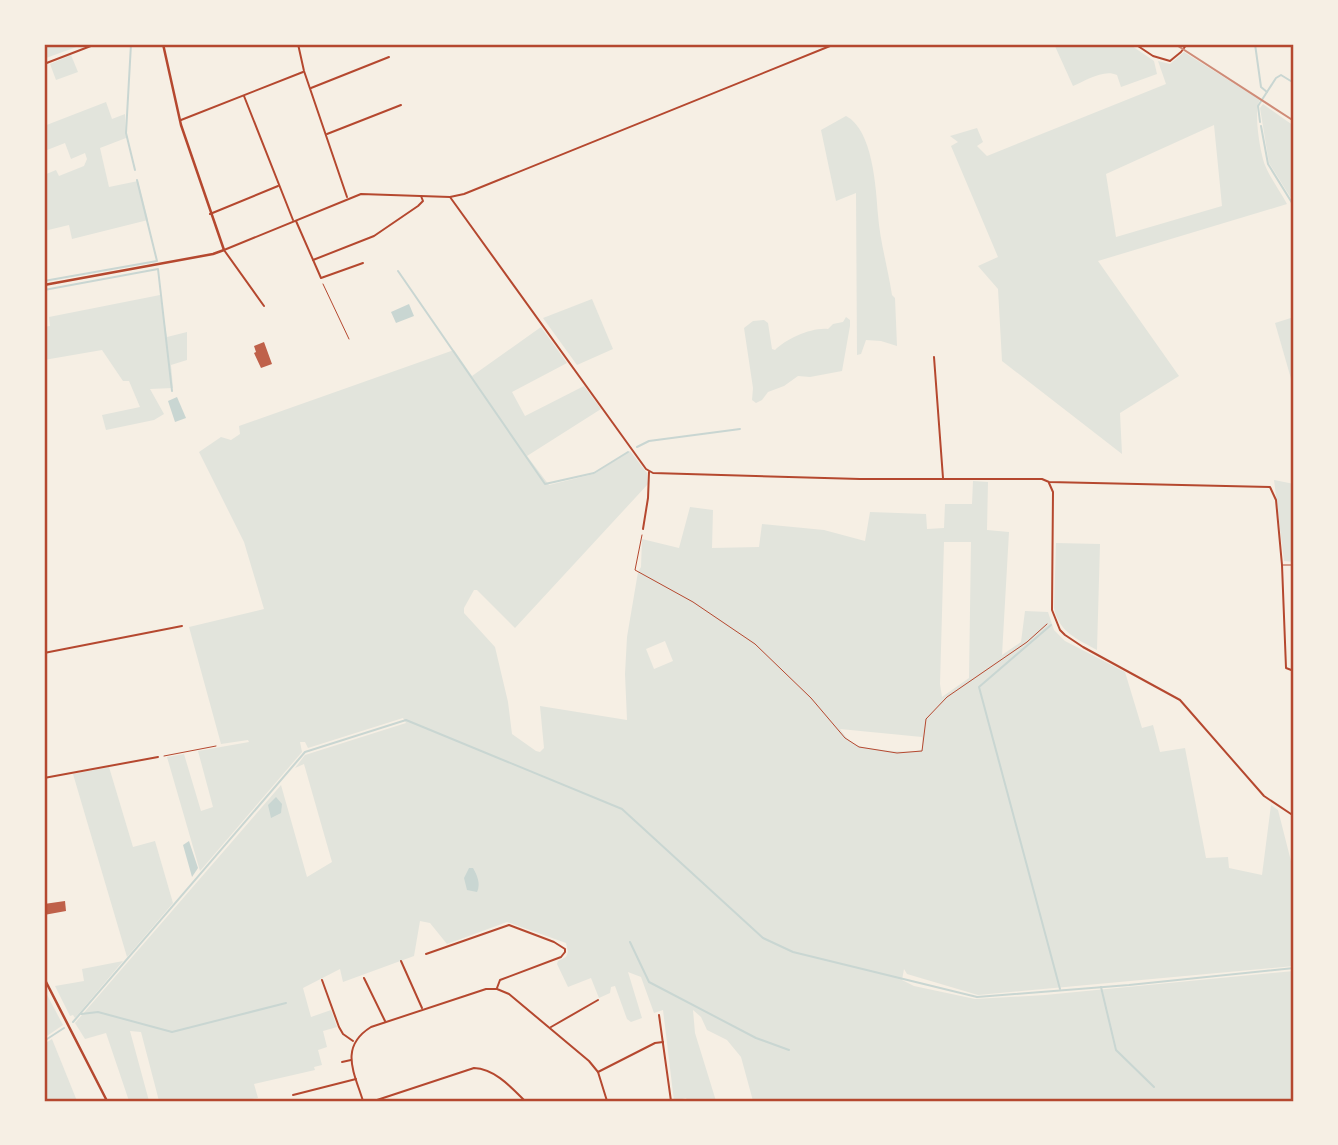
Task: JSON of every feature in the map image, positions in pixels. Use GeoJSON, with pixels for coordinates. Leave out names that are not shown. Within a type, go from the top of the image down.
{"type":"FeatureCollection","features":[{"type":"Feature","properties":{"kind":"street"},"geometry":{"type":"LineString","coordinates":[[44,64],[96,44]]}},
{"type":"Feature","properties":{"kind":"street"},"geometry":{"type":"LineString","coordinates":[[163,44],[180,121],[210,214],[224,250],[264,306]]}},
{"type":"Feature","properties":{"kind":"street"},"geometry":{"type":"LineString","coordinates":[[298,44],[304,71],[348,198]]}},
{"type":"Feature","properties":{"kind":"street"},"geometry":{"type":"LineString","coordinates":[[44,285],[213,254],[360,194],[450,197],[464,194],[835,44]]}},
{"type":"Feature","properties":{"kind":"street"},"geometry":{"type":"LineString","coordinates":[[1135,44],[1153,56],[1170,61],[1187,44]]}},
{"type":"Feature","properties":{"kind":"street"},"geometry":{"type":"LineString","coordinates":[[310,88],[389,57]]}},
{"type":"Feature","properties":{"kind":"street"},"geometry":{"type":"LineString","coordinates":[[180,121],[304,71]]}},
{"type":"Feature","properties":{"kind":"street"},"geometry":{"type":"LineString","coordinates":[[244,96],[279,185],[321,278],[363,263]]}},
{"type":"Feature","properties":{"kind":"street"},"geometry":{"type":"LineString","coordinates":[[326,135],[401,105]]}},
{"type":"Feature","properties":{"kind":"street"},"geometry":{"type":"LineString","coordinates":[[210,214],[279,185]]}},
{"type":"Feature","properties":{"kind":"street"},"geometry":{"type":"LineString","coordinates":[[313,260],[374,236],[418,206],[422,201],[421,196]]}},
{"type":"Feature","properties":{"kind":"street"},"geometry":{"type":"LineString","coordinates":[[450,197],[649,471],[661,475],[1042,479],[1049,482],[1266,485],[1275,493],[1282,565],[1286,668],[1294,671]]}},
{"type":"Feature","properties":{"kind":"street"},"geometry":{"type":"LineString","coordinates":[[934,357],[943,479]]}},
{"type":"Feature","properties":{"kind":"street"},"geometry":{"type":"LineString","coordinates":[[643,529],[649,471]]}},
{"type":"Feature","properties":{"kind":"street"},"geometry":{"type":"LineString","coordinates":[[1049,482],[1053,492],[1052,610],[1060,630],[1083,647],[1180,701],[1264,796],[1294,816]]}},
{"type":"Feature","properties":{"kind":"street"},"geometry":{"type":"LineString","coordinates":[[44,653],[182,626]]}},
{"type":"Feature","properties":{"kind":"street"},"geometry":{"type":"LineString","coordinates":[[44,778],[158,757]]}},
{"type":"Feature","properties":{"kind":"street"},"geometry":{"type":"LineString","coordinates":[[426,954],[509,925],[554,942],[565,949],[561,957],[500,980],[497,989]]}},
{"type":"Feature","properties":{"kind":"street"},"geometry":{"type":"LineString","coordinates":[[401,961],[422,1009]]}},
{"type":"Feature","properties":{"kind":"street"},"geometry":{"type":"LineString","coordinates":[[44,978],[107,1101]]}},
{"type":"Feature","properties":{"kind":"street"},"geometry":{"type":"LineString","coordinates":[[364,978],[385,1022]]}},
{"type":"Feature","properties":{"kind":"street"},"geometry":{"type":"LineString","coordinates":[[322,980],[343,1034],[354,1042]]}},
{"type":"Feature","properties":{"kind":"street"},"geometry":{"type":"LineString","coordinates":[[363,1101],[352,1059],[354,1042],[362,1032],[474,991],[497,989],[516,998],[598,1072],[607,1101]]}},
{"type":"Feature","properties":{"kind":"street"},"geometry":{"type":"LineString","coordinates":[[551,1027],[598,1000]]}},
{"type":"Feature","properties":{"kind":"street"},"geometry":{"type":"LineString","coordinates":[[659,1014],[671,1101]]}},
{"type":"Feature","properties":{"kind":"street"},"geometry":{"type":"LineString","coordinates":[[598,1072],[664,1041]]}},
{"type":"Feature","properties":{"kind":"street"},"geometry":{"type":"LineString","coordinates":[[342,1062],[352,1059]]}},
{"type":"Feature","properties":{"kind":"street"},"geometry":{"type":"LineString","coordinates":[[374,1101],[474,1068],[497,1075],[525,1101]]}},
{"type":"Feature","properties":{"kind":"street"},"geometry":{"type":"LineString","coordinates":[[292,1095],[356,1079]]}},
{"type":"Feature","properties":{"kind":"lane"},"geometry":{"type":"LineString","coordinates":[[1282,565],[1294,565]]}},
{"type":"Feature","properties":{"kind":"path"},"geometry":{"type":"LineString","coordinates":[[321,278],[349,340]]}},
{"type":"Feature","properties":{"kind":"path"},"geometry":{"type":"LineString","coordinates":[[643,529],[635,570],[692,602],[755,644],[811,698],[845,738],[859,747],[897,752],[922,751],[926,719],[947,697],[1027,642],[1047,624]]}},
{"type":"Feature","properties":{"kind":"path"},"geometry":{"type":"LineString","coordinates":[[158,757],[215,746]]}},
{"type":"Feature","properties":{"kind":"shaded area"},"geometry":{"type":"Polygon","coordinates":[[[44,44],[85,44],[46,58],[44,44]]]}},
{"type":"Feature","properties":{"kind":"shaded area"},"geometry":{"type":"Polygon","coordinates":[[[1054,44],[1129,44],[1154,61],[1157,74],[1121,87],[1117,75],[1106,73],[1073,86],[1054,44]]]}},
{"type":"Feature","properties":{"kind":"shaded area"},"geometry":{"type":"Polygon","coordinates":[[[1184,52],[1260,100],[1257,122],[1263,159],[1287,204],[1098,261],[1179,376],[1120,413],[1122,454],[1002,361],[998,289],[978,266],[998,257],[951,146],[958,142],[950,136],[977,128],[983,142],[977,146],[987,156],[1166,84],[1158,61],[1170,64],[1184,52]],[[1214,125],[1106,174],[1116,237],[1222,206],[1214,125]]]}},
{"type":"Feature","properties":{"kind":"shaded area"},"geometry":{"type":"Polygon","coordinates":[[[71,55],[78,72],[56,80],[50,64],[71,55]]]}},
{"type":"Feature","properties":{"kind":"shaded area"},"geometry":{"type":"Polygon","coordinates":[[[106,102],[112,119],[125,114],[126,138],[100,148],[109,187],[138,181],[148,220],[72,239],[69,225],[44,231],[44,186],[47,184],[44,175],[56,170],[59,176],[84,166],[87,159],[85,153],[71,159],[65,143],[47,150],[44,126],[106,102]]]}},
{"type":"Feature","properties":{"kind":"shaded area"},"geometry":{"type":"Polygon","coordinates":[[[1263,104],[1294,126],[1294,203],[1269,163],[1260,108],[1263,104]]]}},
{"type":"Feature","properties":{"kind":"shaded area"},"geometry":{"type":"Polygon","coordinates":[[[846,116],[855,123],[867,146],[876,190],[880,235],[892,295],[895,298],[897,346],[866,340],[861,354],[857,355],[856,193],[836,201],[821,130],[846,116]]]}},
{"type":"Feature","properties":{"kind":"shaded area"},"geometry":{"type":"Polygon","coordinates":[[[160,295],[167,337],[187,332],[187,360],[171,365],[173,388],[150,389],[164,414],[154,420],[106,430],[102,415],[140,407],[129,381],[123,381],[102,350],[44,360],[44,327],[50,326],[49,317],[160,295]]]}},
{"type":"Feature","properties":{"kind":"shaded area"},"geometry":{"type":"Polygon","coordinates":[[[592,299],[613,349],[577,365],[543,318],[592,299]]]}},
{"type":"Feature","properties":{"kind":"shaded area"},"geometry":{"type":"Polygon","coordinates":[[[409,304],[414,316],[396,323],[391,312],[409,304]]]}},
{"type":"Feature","properties":{"kind":"shaded area"},"geometry":{"type":"Polygon","coordinates":[[[846,317],[850,320],[850,326],[842,371],[810,377],[798,376],[784,386],[768,392],[762,400],[756,403],[752,400],[753,388],[744,328],[753,321],[764,320],[768,323],[772,349],[775,350],[800,335],[828,329],[833,324],[843,322],[846,317]]]}},
{"type":"Feature","properties":{"kind":"shaded area"},"geometry":{"type":"Polygon","coordinates":[[[1294,317],[1294,389],[1275,323],[1294,317]]]}},
{"type":"Feature","properties":{"kind":"shaded area"},"geometry":{"type":"Polygon","coordinates":[[[541,327],[567,363],[512,392],[525,416],[584,386],[601,409],[527,456],[549,485],[594,474],[630,451],[647,473],[648,484],[515,628],[477,590],[474,590],[464,608],[464,613],[495,647],[508,702],[512,734],[540,752],[544,748],[540,706],[627,720],[627,637],[641,567],[642,539],[679,548],[690,507],[713,510],[712,548],[759,547],[762,524],[824,530],[865,541],[870,512],[926,514],[927,529],[944,528],[945,504],[972,504],[973,481],[988,482],[987,530],[1009,532],[1002,655],[1021,642],[1025,611],[1048,612],[1054,630],[1065,641],[1125,672],[1142,728],[1153,725],[1160,752],[1185,748],[1206,858],[1228,857],[1229,868],[1262,875],[1271,805],[1278,810],[1294,873],[1294,966],[978,995],[907,974],[904,969],[902,980],[914,986],[975,999],[1045,995],[1294,971],[1294,1101],[753,1101],[741,1057],[727,1040],[707,1030],[701,1017],[693,1010],[695,1033],[716,1101],[688,1101],[686,1098],[674,1101],[663,1010],[654,1013],[641,977],[628,972],[642,1018],[631,1022],[627,1019],[615,986],[611,987],[610,993],[599,998],[591,978],[568,987],[557,964],[566,957],[566,943],[507,922],[447,944],[430,923],[420,921],[414,956],[343,982],[340,969],[303,988],[311,1017],[331,1010],[337,1027],[323,1031],[327,1047],[318,1050],[322,1065],[314,1067],[315,1070],[254,1084],[258,1098],[241,1101],[159,1101],[141,1032],[130,1031],[149,1101],[129,1101],[106,1033],[85,1039],[75,1023],[281,785],[307,877],[332,862],[304,764],[295,768],[305,755],[406,723],[403,718],[308,748],[305,742],[300,742],[302,752],[200,871],[167,757],[184,754],[201,811],[213,807],[198,751],[249,742],[221,744],[189,627],[264,609],[244,542],[199,452],[221,437],[231,440],[240,434],[239,426],[454,350],[472,376],[541,327]],[[944,542],[940,684],[942,697],[969,678],[971,542],[944,542]],[[665,641],[646,649],[654,669],[673,661],[665,641]],[[840,729],[861,747],[879,750],[922,749],[922,737],[840,729]]]}},
{"type":"Feature","properties":{"kind":"shaded area"},"geometry":{"type":"Polygon","coordinates":[[[177,397],[186,418],[175,422],[168,401],[177,397]]]}},
{"type":"Feature","properties":{"kind":"shaded area"},"geometry":{"type":"Polygon","coordinates":[[[1274,480],[1294,484],[1294,562],[1284,561],[1274,480]]]}},
{"type":"Feature","properties":{"kind":"shaded area"},"geometry":{"type":"Polygon","coordinates":[[[1056,543],[1100,544],[1097,650],[1070,634],[1056,616],[1056,543]]]}},
{"type":"Feature","properties":{"kind":"shaded area"},"geometry":{"type":"Polygon","coordinates":[[[109,767],[133,847],[155,841],[173,903],[127,957],[73,774],[109,767]]]}},
{"type":"Feature","properties":{"kind":"shaded area"},"geometry":{"type":"Polygon","coordinates":[[[276,797],[282,804],[281,813],[271,818],[268,805],[276,797]]]}},
{"type":"Feature","properties":{"kind":"shaded area"},"geometry":{"type":"Polygon","coordinates":[[[189,841],[198,868],[192,877],[183,845],[189,841]]]}},
{"type":"Feature","properties":{"kind":"shaded area"},"geometry":{"type":"Polygon","coordinates":[[[469,868],[473,868],[477,877],[477,892],[467,890],[464,878],[469,868]]]}},
{"type":"Feature","properties":{"kind":"shaded area"},"geometry":{"type":"Polygon","coordinates":[[[123,961],[75,1018],[70,1016],[55,986],[84,981],[82,969],[123,961]]]}},
{"type":"Feature","properties":{"kind":"shaded area"},"geometry":{"type":"Polygon","coordinates":[[[44,989],[63,1025],[44,1038],[44,989]]]}},
{"type":"Feature","properties":{"kind":"shaded area"},"geometry":{"type":"Polygon","coordinates":[[[52,1039],[77,1101],[44,1101],[44,1044],[52,1039]]]}},
{"type":"Feature","properties":{"kind":"building"},"geometry":{"type":"Polygon","coordinates":[[[264,342],[272,364],[261,368],[254,353],[254,346],[264,342]]]}},
{"type":"Feature","properties":{"kind":"building"},"geometry":{"type":"Polygon","coordinates":[[[65,901],[66,911],[44,915],[44,904],[65,901]]]}},
{"type":"Feature","properties":{"kind":"waterway"},"geometry":{"type":"LineString","coordinates":[[131,44],[126,133],[135,170]]}},
{"type":"Feature","properties":{"kind":"waterway"},"geometry":{"type":"LineString","coordinates":[[1255,44],[1261,87],[1267,92]]}},
{"type":"Feature","properties":{"kind":"waterway"},"geometry":{"type":"LineString","coordinates":[[1260,122],[1258,106],[1276,78],[1281,75],[1294,83]]}},
{"type":"Feature","properties":{"kind":"waterway"},"geometry":{"type":"LineString","coordinates":[[1261,126],[1268,164],[1294,206]]}},
{"type":"Feature","properties":{"kind":"waterway"},"geometry":{"type":"LineString","coordinates":[[44,281],[157,261],[137,180]]}},
{"type":"Feature","properties":{"kind":"waterway"},"geometry":{"type":"LineString","coordinates":[[44,290],[158,269],[172,391]]}},
{"type":"Feature","properties":{"kind":"waterway"},"geometry":{"type":"LineString","coordinates":[[398,271],[545,484],[594,473],[628,452]]}},
{"type":"Feature","properties":{"kind":"waterway"},"geometry":{"type":"LineString","coordinates":[[637,447],[649,441],[740,429]]}},
{"type":"Feature","properties":{"kind":"waterway"},"geometry":{"type":"LineString","coordinates":[[1051,625],[979,687],[1060,989]]}},
{"type":"Feature","properties":{"kind":"waterway"},"geometry":{"type":"LineString","coordinates":[[73,1022],[305,752],[406,720],[622,809],[763,938],[793,952],[977,997],[1294,968]]}},
{"type":"Feature","properties":{"kind":"waterway"},"geometry":{"type":"LineString","coordinates":[[630,942],[649,982],[756,1038],[789,1050]]}},
{"type":"Feature","properties":{"kind":"waterway"},"geometry":{"type":"LineString","coordinates":[[1101,987],[1116,1050],[1154,1087]]}},
{"type":"Feature","properties":{"kind":"waterway"},"geometry":{"type":"LineString","coordinates":[[81,1014],[98,1012],[172,1032],[286,1003]]}},
{"type":"Feature","properties":{"kind":"waterway"},"geometry":{"type":"LineString","coordinates":[[44,1041],[64,1028]]}},
{"type":"Feature","properties":{"kind":"railway"},"geometry":{"type":"LineString","coordinates":[[1175,44],[1294,121]]}}]}
